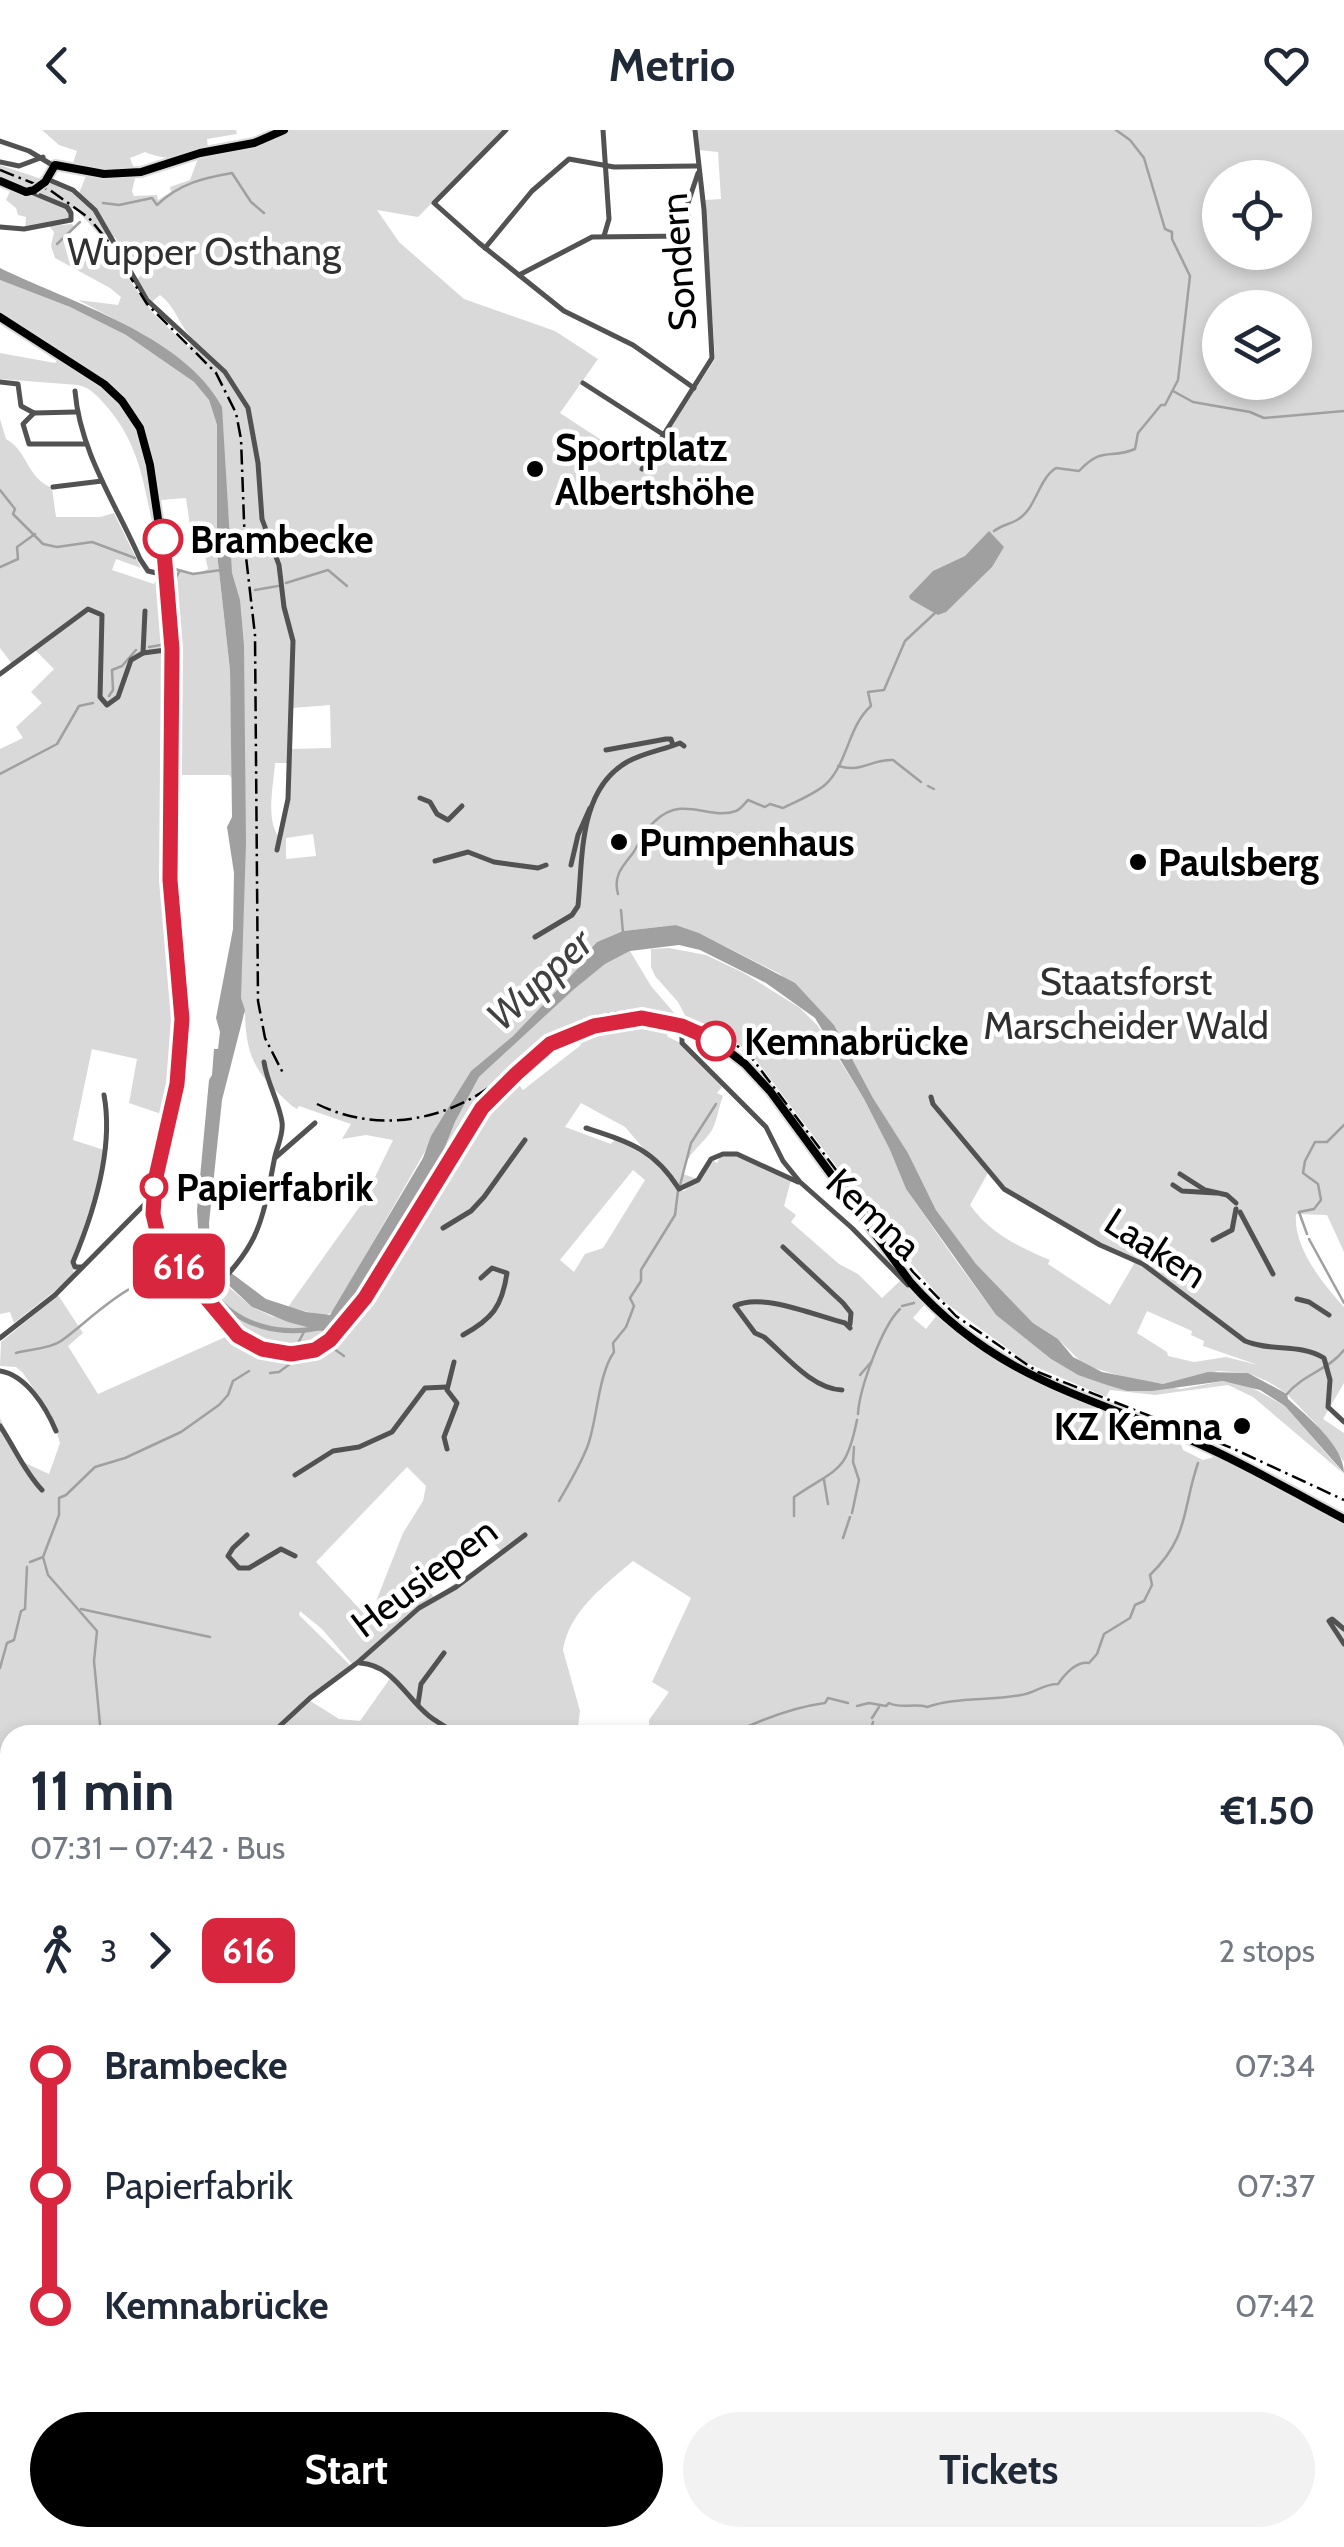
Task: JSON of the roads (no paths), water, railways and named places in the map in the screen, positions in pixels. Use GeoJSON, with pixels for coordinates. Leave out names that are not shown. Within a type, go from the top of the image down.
{"type":"FeatureCollection","features":[{"type":"Feature","properties":{"kind":"main road"},"geometry":{"type":"LineString","coordinates":[[0,182],[33,191],[54,166],[112,174],[141,172],[200,153],[254,143],[284,130]]}},
{"type":"Feature","properties":{"kind":"main road"},"geometry":{"type":"LineString","coordinates":[[0,317],[104,384],[134,418],[150,465],[168,575],[172,649],[174,764],[169,856],[181,1046],[175,1098],[153,1201],[154,1222],[164,1244],[238,1336],[256,1347],[291,1354],[322,1346],[338,1333],[365,1298],[482,1108],[532,1059],[562,1038],[619,1021],[654,1019],[714,1040],[753,1072],[912,1284],[956,1328],[1012,1367],[1069,1394],[1223,1454],[1344,1519]]}},
{"type":"Feature","properties":{"kind":"street"},"geometry":{"type":"LineString","coordinates":[[506,130],[434,202],[485,248],[576,319],[634,346],[694,388]]}},
{"type":"Feature","properties":{"kind":"street"},"geometry":{"type":"LineString","coordinates":[[603,130],[610,219],[604,236]]}},
{"type":"Feature","properties":{"kind":"street","name":"Sondern"},"geometry":{"type":"LineString","coordinates":[[642,469],[711,362],[695,130]]}},
{"type":"Feature","properties":{"kind":"street"},"geometry":{"type":"LineString","coordinates":[[0,141],[43,157],[54,166]]}},
{"type":"Feature","properties":{"kind":"street"},"geometry":{"type":"LineString","coordinates":[[0,162],[18,166],[43,157]]}},
{"type":"Feature","properties":{"kind":"street"},"geometry":{"type":"LineString","coordinates":[[485,248],[532,191],[569,158],[614,167],[698,168],[688,203],[689,236],[604,236],[583,240],[518,274]]}},
{"type":"Feature","properties":{"kind":"street"},"geometry":{"type":"LineString","coordinates":[[46,180],[73,190],[95,210],[147,300],[226,372],[248,408],[258,463],[262,519],[280,565],[284,607],[293,641],[288,799],[277,850]]}},
{"type":"Feature","properties":{"kind":"street"},"geometry":{"type":"LineString","coordinates":[[0,226],[24,229],[72,218],[67,207],[33,191]]}},
{"type":"Feature","properties":{"kind":"street"},"geometry":{"type":"LineString","coordinates":[[0,382],[18,384],[26,440],[33,445],[86,444]]}},
{"type":"Feature","properties":{"kind":"street"},"geometry":{"type":"LineString","coordinates":[[583,383],[664,435]]}},
{"type":"Feature","properties":{"kind":"street"},"geometry":{"type":"LineString","coordinates":[[75,391],[76,412],[86,444],[142,564],[154,574],[168,575]]}},
{"type":"Feature","properties":{"kind":"street"},"geometry":{"type":"LineString","coordinates":[[21,406],[34,412],[76,412]]}},
{"type":"Feature","properties":{"kind":"street"},"geometry":{"type":"LineString","coordinates":[[22,424],[34,412]]}},
{"type":"Feature","properties":{"kind":"street"},"geometry":{"type":"LineString","coordinates":[[53,487],[102,480]]}},
{"type":"Feature","properties":{"kind":"street"},"geometry":{"type":"LineString","coordinates":[[0,674],[88,609],[102,615],[100,691],[104,703],[115,702],[128,665],[144,653],[172,649]]}},
{"type":"Feature","properties":{"kind":"street"},"geometry":{"type":"LineString","coordinates":[[144,653],[145,610]]}},
{"type":"Feature","properties":{"kind":"street"},"geometry":{"type":"LineString","coordinates":[[606,750],[666,738],[673,746]]}},
{"type":"Feature","properties":{"kind":"street"},"geometry":{"type":"LineString","coordinates":[[535,937],[572,915],[578,906],[580,866],[603,780],[625,763],[673,746],[684,746]]}},
{"type":"Feature","properties":{"kind":"street"},"geometry":{"type":"LineString","coordinates":[[420,798],[430,802],[437,814],[448,820],[462,806]]}},
{"type":"Feature","properties":{"kind":"street"},"geometry":{"type":"LineString","coordinates":[[572,865],[578,835],[593,808]]}},
{"type":"Feature","properties":{"kind":"street"},"geometry":{"type":"LineString","coordinates":[[435,862],[468,852],[494,862],[538,868],[546,865]]}},
{"type":"Feature","properties":{"kind":"street","name":"Kemna"},"geometry":{"type":"LineString","coordinates":[[682,1026],[682,1043],[766,1127],[782,1162],[908,1286],[912,1284]]}},
{"type":"Feature","properties":{"kind":"street"},"geometry":{"type":"LineString","coordinates":[[205,1298],[234,1270],[254,1240],[271,1183],[283,1128],[264,1062]]}},
{"type":"Feature","properties":{"kind":"street"},"geometry":{"type":"LineString","coordinates":[[85,1266],[75,1267],[73,1262],[99,1184],[108,1116],[104,1095]]}},
{"type":"Feature","properties":{"kind":"street","name":"Laaken"},"geometry":{"type":"LineString","coordinates":[[931,1097],[1004,1189],[1143,1264],[1246,1341],[1319,1354],[1326,1365],[1328,1406],[1344,1422]]}},
{"type":"Feature","properties":{"kind":"street"},"geometry":{"type":"LineString","coordinates":[[274,1159],[315,1123]]}},
{"type":"Feature","properties":{"kind":"street","name":"Kemna"},"geometry":{"type":"LineString","coordinates":[[586,1128],[646,1151],[682,1190],[698,1180],[711,1159],[723,1154],[744,1156],[800,1182]]}},
{"type":"Feature","properties":{"kind":"street"},"geometry":{"type":"LineString","coordinates":[[443,1228],[473,1209],[525,1140]]}},
{"type":"Feature","properties":{"kind":"street"},"geometry":{"type":"LineString","coordinates":[[509,1161],[520,1156]]}},
{"type":"Feature","properties":{"kind":"street"},"geometry":{"type":"LineString","coordinates":[[1180,1174],[1205,1190],[1219,1192],[1238,1208],[1273,1274]]}},
{"type":"Feature","properties":{"kind":"street"},"geometry":{"type":"LineString","coordinates":[[1173,1185],[1182,1191],[1207,1195],[1219,1192]]}},
{"type":"Feature","properties":{"kind":"street"},"geometry":{"type":"LineString","coordinates":[[0,1338],[85,1266],[144,1205],[153,1201]]}},
{"type":"Feature","properties":{"kind":"street"},"geometry":{"type":"LineString","coordinates":[[1213,1240],[1232,1230],[1238,1208]]}},
{"type":"Feature","properties":{"kind":"street"},"geometry":{"type":"LineString","coordinates":[[782,1247],[843,1303],[853,1320],[850,1327],[756,1301],[736,1304],[734,1310],[755,1334],[764,1337],[816,1382],[842,1390]]}},
{"type":"Feature","properties":{"kind":"street"},"geometry":{"type":"LineString","coordinates":[[463,1336],[484,1325],[505,1288],[506,1273],[492,1268],[481,1278]]}},
{"type":"Feature","properties":{"kind":"street"},"geometry":{"type":"LineString","coordinates":[[1297,1299],[1329,1315]]}},
{"type":"Feature","properties":{"kind":"street"},"geometry":{"type":"LineString","coordinates":[[446,1387],[454,1362]]}},
{"type":"Feature","properties":{"kind":"street"},"geometry":{"type":"LineString","coordinates":[[0,1371],[22,1380],[56,1430]]}},
{"type":"Feature","properties":{"kind":"street"},"geometry":{"type":"LineString","coordinates":[[446,1387],[457,1403],[444,1437],[447,1449]]}},
{"type":"Feature","properties":{"kind":"street"},"geometry":{"type":"LineString","coordinates":[[295,1475],[333,1452],[359,1447],[392,1432],[425,1388],[446,1387]]}},
{"type":"Feature","properties":{"kind":"street"},"geometry":{"type":"LineString","coordinates":[[0,1426],[17,1449],[25,1471],[42,1490]]}},
{"type":"Feature","properties":{"kind":"street"},"geometry":{"type":"LineString","coordinates":[[248,1535],[228,1556],[239,1568],[249,1568],[281,1549],[295,1556]]}},
{"type":"Feature","properties":{"kind":"street","name":"Heusiepen"},"geometry":{"type":"LineString","coordinates":[[281,1725],[419,1608],[456,1587],[525,1535]]}},
{"type":"Feature","properties":{"kind":"street"},"geometry":{"type":"LineString","coordinates":[[1344,1630],[1332,1619],[1329,1621],[1344,1644]]}},
{"type":"Feature","properties":{"kind":"street"},"geometry":{"type":"LineString","coordinates":[[418,1704],[421,1684],[444,1653]]}},
{"type":"Feature","properties":{"kind":"street"},"geometry":{"type":"LineString","coordinates":[[356,1663],[377,1666],[444,1725]]}},
{"type":"Feature","properties":{"kind":"waterway"},"geometry":{"type":"LineString","coordinates":[[994,531],[1023,515],[1056,468],[1079,471],[1095,458],[1135,449],[1138,433],[1165,405],[1178,380],[1190,276],[1172,232],[1165,229],[1144,158],[1116,130]]}},
{"type":"Feature","properties":{"kind":"waterway"},"geometry":{"type":"LineString","coordinates":[[103,203],[119,205],[152,198],[157,205],[183,187],[232,173],[251,202],[264,213]]}},
{"type":"Feature","properties":{"kind":"waterway"},"geometry":{"type":"LineString","coordinates":[[57,244],[80,222]]}},
{"type":"Feature","properties":{"kind":"waterway"},"geometry":{"type":"LineString","coordinates":[[1173,391],[1193,402],[1264,418],[1344,411]]}},
{"type":"Feature","properties":{"kind":"waterway"},"geometry":{"type":"LineString","coordinates":[[0,490],[15,509],[13,514],[43,544],[57,547],[92,542],[135,558]]}},
{"type":"Feature","properties":{"kind":"waterway"},"geometry":{"type":"LineString","coordinates":[[0,567],[18,559],[17,547],[35,534]]}},
{"type":"Feature","properties":{"kind":"waterway"},"geometry":{"type":"LineString","coordinates":[[175,569],[193,574],[221,570]]}},
{"type":"Feature","properties":{"kind":"waterway"},"geometry":{"type":"LineString","coordinates":[[286,583],[328,570],[347,586]]}},
{"type":"Feature","properties":{"kind":"waterway"},"geometry":{"type":"LineString","coordinates":[[178,645],[174,581],[179,572]]}},
{"type":"Feature","properties":{"kind":"waterway"},"geometry":{"type":"LineString","coordinates":[[255,590],[278,586]]}},
{"type":"Feature","properties":{"kind":"waterway"},"geometry":{"type":"LineString","coordinates":[[618,894],[622,867],[648,828],[666,813],[676,809],[726,813],[738,810],[748,800],[765,807],[770,804],[783,808],[826,784],[839,766],[857,724],[871,706],[868,692],[884,690],[905,641],[935,613]]}},
{"type":"Feature","properties":{"kind":"waterway"},"geometry":{"type":"LineString","coordinates":[[149,647],[167,644]]}},
{"type":"Feature","properties":{"kind":"waterway"},"geometry":{"type":"LineString","coordinates":[[109,696],[113,690],[112,670],[122,666],[136,650]]}},
{"type":"Feature","properties":{"kind":"waterway"},"geometry":{"type":"LineString","coordinates":[[0,774],[57,744],[79,706],[93,703]]}},
{"type":"Feature","properties":{"kind":"waterway"},"geometry":{"type":"LineString","coordinates":[[838,766],[854,768],[893,760],[921,782]]}},
{"type":"Feature","properties":{"kind":"waterway"},"geometry":{"type":"LineString","coordinates":[[928,786],[934,789]]}},
{"type":"Feature","properties":{"kind":"waterway"},"geometry":{"type":"LineString","coordinates":[[621,910],[623,933]]}},
{"type":"Feature","properties":{"kind":"waterway"},"geometry":{"type":"LineString","coordinates":[[680,1185],[691,1143],[716,1104]]}},
{"type":"Feature","properties":{"kind":"waterway"},"geometry":{"type":"LineString","coordinates":[[1307,1234],[1299,1212],[1314,1209],[1321,1200],[1318,1184],[1303,1173],[1305,1161],[1315,1142],[1327,1142],[1344,1125]]}},
{"type":"Feature","properties":{"kind":"waterway"},"geometry":{"type":"LineString","coordinates":[[559,1501],[588,1445],[604,1373],[614,1352],[613,1343],[626,1327],[634,1306],[630,1298],[641,1281],[641,1270],[675,1215],[678,1191]]}},
{"type":"Feature","properties":{"kind":"waterway"},"geometry":{"type":"LineString","coordinates":[[1309,1239],[1344,1303]]}},
{"type":"Feature","properties":{"kind":"waterway"},"geometry":{"type":"LineString","coordinates":[[16,1353],[56,1344],[133,1287],[149,1280],[183,1278]]}},
{"type":"Feature","properties":{"kind":"waterway"},"geometry":{"type":"LineString","coordinates":[[214,1294],[235,1314],[261,1326],[290,1331],[319,1328]]}},
{"type":"Feature","properties":{"kind":"waterway"},"geometry":{"type":"LineString","coordinates":[[902,1306],[914,1303]]}},
{"type":"Feature","properties":{"kind":"waterway"},"geometry":{"type":"LineString","coordinates":[[858,1414],[873,1359],[900,1309]]}},
{"type":"Feature","properties":{"kind":"waterway"},"geometry":{"type":"LineString","coordinates":[[296,1347],[305,1330]]}},
{"type":"Feature","properties":{"kind":"waterway"},"geometry":{"type":"LineString","coordinates":[[330,1346],[344,1356]]}},
{"type":"Feature","properties":{"kind":"waterway"},"geometry":{"type":"LineString","coordinates":[[1287,1394],[1344,1350]]}},
{"type":"Feature","properties":{"kind":"waterway"},"geometry":{"type":"LineString","coordinates":[[270,1373],[279,1372],[294,1361]]}},
{"type":"Feature","properties":{"kind":"waterway"},"geometry":{"type":"LineString","coordinates":[[860,1375],[872,1361]]}},
{"type":"Feature","properties":{"kind":"waterway"},"geometry":{"type":"LineString","coordinates":[[30,1562],[43,1557],[59,1515],[59,1498],[95,1467],[181,1432],[219,1405],[233,1381],[249,1371]]}},
{"type":"Feature","properties":{"kind":"waterway"},"geometry":{"type":"LineString","coordinates":[[794,1516],[794,1497],[844,1460],[857,1420]]}},
{"type":"Feature","properties":{"kind":"waterway"},"geometry":{"type":"LineString","coordinates":[[852,1513],[859,1480],[853,1462],[854,1447]]}},
{"type":"Feature","properties":{"kind":"waterway"},"geometry":{"type":"LineString","coordinates":[[857,1706],[889,1703],[927,1707],[1021,1695],[1058,1684],[1075,1666],[1089,1663],[1104,1634],[1130,1618],[1135,1605],[1144,1601],[1152,1585],[1150,1575],[1179,1535],[1198,1463]]}},
{"type":"Feature","properties":{"kind":"waterway"},"geometry":{"type":"LineString","coordinates":[[824,1480],[828,1504]]}},
{"type":"Feature","properties":{"kind":"waterway"},"geometry":{"type":"LineString","coordinates":[[843,1538],[850,1517]]}},
{"type":"Feature","properties":{"kind":"waterway"},"geometry":{"type":"LineString","coordinates":[[43,1557],[48,1575],[97,1631],[94,1661],[100,1725]]}},
{"type":"Feature","properties":{"kind":"waterway"},"geometry":{"type":"LineString","coordinates":[[0,1668],[7,1643],[14,1640],[21,1611],[25,1609],[27,1567]]}},
{"type":"Feature","properties":{"kind":"waterway"},"geometry":{"type":"LineString","coordinates":[[81,1609],[210,1637]]}},
{"type":"Feature","properties":{"kind":"waterway"},"geometry":{"type":"LineString","coordinates":[[752,1725],[825,1703],[828,1698],[848,1703]]}},
{"type":"Feature","properties":{"kind":"waterway"},"geometry":{"type":"LineString","coordinates":[[872,1718],[879,1707]]}},
{"type":"Feature","properties":{"kind":"railway"},"geometry":{"type":"LineString","coordinates":[[0,170],[50,190],[89,218],[147,304],[216,373],[236,413],[255,635],[258,1001],[265,1038],[284,1075]]}},
{"type":"Feature","properties":{"kind":"railway"},"geometry":{"type":"LineString","coordinates":[[317,1104],[361,1118],[405,1120],[427,1116],[470,1099],[498,1081],[548,1038],[573,1024],[626,1012],[679,1018],[705,1027],[751,1057],[913,1272],[956,1316],[1038,1372],[1234,1449],[1344,1500]]}},
{"type":"Feature","properties":{"kind":"place","name":"Sportplatz Albertshöhe"},"geometry":{"type":"Point","coordinates":[535,469]}},
{"type":"Feature","properties":{"kind":"place","name":"Brambecke"},"geometry":{"type":"Point","coordinates":[163,539]}},
{"type":"Feature","properties":{"kind":"place","name":"Pumpenhaus"},"geometry":{"type":"Point","coordinates":[619,842]}},
{"type":"Feature","properties":{"kind":"place","name":"Paulsberg"},"geometry":{"type":"Point","coordinates":[1138,862]}},
{"type":"Feature","properties":{"kind":"place","name":"Kemnabrücke"},"geometry":{"type":"Point","coordinates":[716,1041]}},
{"type":"Feature","properties":{"kind":"place","name":"Papierfabrik"},"geometry":{"type":"Point","coordinates":[154,1187]}},
{"type":"Feature","properties":{"kind":"place","name":"KZ Kemna"},"geometry":{"type":"Point","coordinates":[1242,1426]}},
{"type":"Feature","properties":{"kind":"park label","name":"Wupper Osthang"},"geometry":{"type":"Point","coordinates":[204,251]}},
{"type":"Feature","properties":{"kind":"park label","name":"Staatsforst Marscheider Wald"},"geometry":{"type":"Point","coordinates":[1126,1003]}},
{"type":"Feature","properties":{"kind":"water label","name":"Wupper"},"geometry":{"type":"Point","coordinates":[539,979]}}]}
